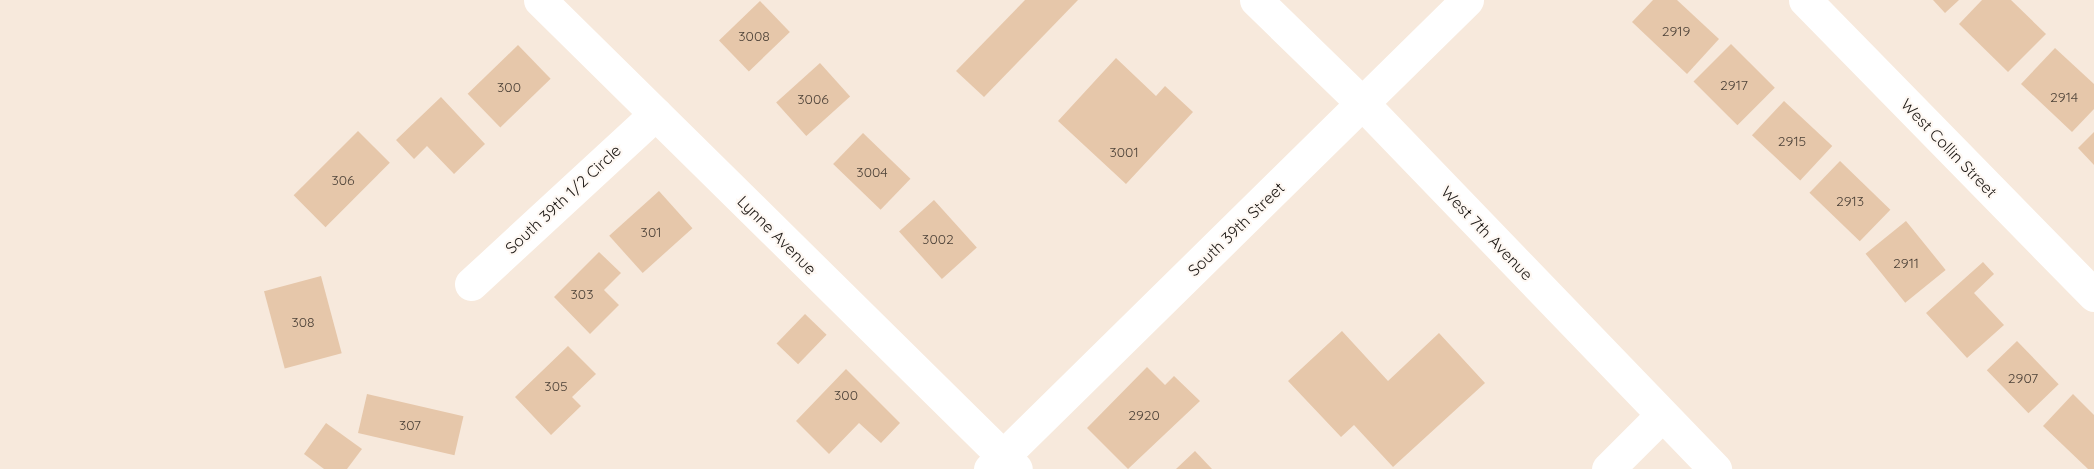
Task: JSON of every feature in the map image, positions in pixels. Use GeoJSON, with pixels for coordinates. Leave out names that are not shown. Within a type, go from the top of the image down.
{"type":"FeatureCollection","features":[{"type":"Feature","properties":{"kind":"street","name":"Lynne Avenue"},"geometry":{"type":"LineString","coordinates":[[540,0],[1003,465]]}},
{"type":"Feature","properties":{"kind":"street","name":"West 7th Avenue"},"geometry":{"type":"LineString","coordinates":[[1256,0],[1364,105],[1662,415],[1707,466]]}},
{"type":"Feature","properties":{"kind":"street","name":"South 39th Street"},"geometry":{"type":"LineString","coordinates":[[1003,465],[1467,0]]}},
{"type":"Feature","properties":{"kind":"street","name":"West Collin Street"},"geometry":{"type":"LineString","coordinates":[[1805,0],[2094,295]]}},
{"type":"Feature","properties":{"kind":"street","name":"South 39th 1/2 Circle"},"geometry":{"type":"LineString","coordinates":[[471,284],[655,114]]}},
{"type":"Feature","properties":{"kind":"street"},"geometry":{"type":"LineString","coordinates":[[1608,469],[1662,415]]}},
{"type":"Feature","properties":{"kind":"building"},"geometry":{"type":"Polygon","coordinates":[[[1025,0],[1078,0],[984,97],[956,71],[1025,0]]]}},
{"type":"Feature","properties":{"kind":"building"},"geometry":{"type":"Polygon","coordinates":[[[1653,0],[1677,0],[1719,39],[1687,74],[1632,22],[1653,0]]]}},
{"type":"Feature","properties":{"kind":"building"},"geometry":{"type":"Polygon","coordinates":[[[1933,0],[1959,0],[1945,13],[1933,0]]]}},
{"type":"Feature","properties":{"kind":"building"},"geometry":{"type":"Polygon","coordinates":[[[1982,0],[2011,0],[2046,34],[2008,72],[1959,24],[1982,0]]]}},
{"type":"Feature","properties":{"kind":"building"},"geometry":{"type":"Polygon","coordinates":[[[760,1],[790,32],[749,72],[719,41],[760,1]]]}},
{"type":"Feature","properties":{"kind":"building"},"geometry":{"type":"Polygon","coordinates":[[[1731,44],[1775,88],[1737,125],[1694,81],[1731,44]]]}},
{"type":"Feature","properties":{"kind":"building"},"geometry":{"type":"Polygon","coordinates":[[[518,45],[551,79],[500,127],[468,94],[518,45]]]}},
{"type":"Feature","properties":{"kind":"building"},"geometry":{"type":"Polygon","coordinates":[[[2055,48],[2094,84],[2094,109],[2072,132],[2021,84],[2055,48]]]}},
{"type":"Feature","properties":{"kind":"building"},"geometry":{"type":"Polygon","coordinates":[[[1116,58],[1156,96],[1165,86],[1193,112],[1126,184],[1058,121],[1116,58]]]}},
{"type":"Feature","properties":{"kind":"building"},"geometry":{"type":"Polygon","coordinates":[[[820,63],[850,96],[806,136],[776,102],[820,63]]]}},
{"type":"Feature","properties":{"kind":"building"},"geometry":{"type":"Polygon","coordinates":[[[441,97],[485,144],[454,174],[427,146],[414,159],[396,140],[441,97]]]}},
{"type":"Feature","properties":{"kind":"building"},"geometry":{"type":"Polygon","coordinates":[[[1784,101],[1832,146],[1800,180],[1752,135],[1784,101]]]}},
{"type":"Feature","properties":{"kind":"building"},"geometry":{"type":"Polygon","coordinates":[[[358,131],[390,163],[325,227],[294,195],[358,131]]]}},
{"type":"Feature","properties":{"kind":"building"},"geometry":{"type":"Polygon","coordinates":[[[2094,132],[2094,165],[2078,148],[2094,132]]]}},
{"type":"Feature","properties":{"kind":"building"},"geometry":{"type":"Polygon","coordinates":[[[863,133],[910,179],[881,210],[833,164],[863,133]]]}},
{"type":"Feature","properties":{"kind":"building"},"geometry":{"type":"Polygon","coordinates":[[[1840,161],[1890,210],[1860,241],[1809,193],[1840,161]]]}},
{"type":"Feature","properties":{"kind":"building"},"geometry":{"type":"Polygon","coordinates":[[[659,191],[692,228],[643,273],[609,236],[659,191]]]}},
{"type":"Feature","properties":{"kind":"building"},"geometry":{"type":"Polygon","coordinates":[[[934,200],[977,248],[942,279],[899,231],[934,200]]]}},
{"type":"Feature","properties":{"kind":"building"},"geometry":{"type":"Polygon","coordinates":[[[1906,221],[1946,270],[1905,303],[1866,254],[1906,221]]]}},
{"type":"Feature","properties":{"kind":"building"},"geometry":{"type":"Polygon","coordinates":[[[599,252],[621,273],[604,290],[619,305],[590,334],[554,297],[599,252]]]}},
{"type":"Feature","properties":{"kind":"building"},"geometry":{"type":"Polygon","coordinates":[[[1983,262],[1994,274],[1974,293],[2004,325],[1967,358],[1926,313],[1983,262]]]}},
{"type":"Feature","properties":{"kind":"building"},"geometry":{"type":"Polygon","coordinates":[[[321,276],[342,353],[285,369],[264,291],[321,276]]]}},
{"type":"Feature","properties":{"kind":"building"},"geometry":{"type":"Polygon","coordinates":[[[805,314],[827,335],[798,364],[777,343],[805,314]]]}},
{"type":"Feature","properties":{"kind":"building"},"geometry":{"type":"Polygon","coordinates":[[[1342,331],[1388,381],[1439,333],[1485,383],[1393,467],[1354,425],[1341,437],[1288,381],[1342,331]]]}},
{"type":"Feature","properties":{"kind":"building"},"geometry":{"type":"Polygon","coordinates":[[[2017,341],[2059,384],[2028,413],[1987,370],[2017,341]]]}},
{"type":"Feature","properties":{"kind":"building"},"geometry":{"type":"Polygon","coordinates":[[[568,346],[596,374],[572,397],[581,406],[551,435],[515,397],[568,346]]]}},
{"type":"Feature","properties":{"kind":"building"},"geometry":{"type":"Polygon","coordinates":[[[1147,367],[1165,385],[1174,376],[1200,401],[1128,469],[1087,428],[1147,367]]]}},
{"type":"Feature","properties":{"kind":"building"},"geometry":{"type":"Polygon","coordinates":[[[846,369],[900,423],[881,443],[859,423],[829,454],[796,421],[846,369]]]}},
{"type":"Feature","properties":{"kind":"building"},"geometry":{"type":"Polygon","coordinates":[[[367,394],[463,416],[454,455],[358,433],[367,394]]]}},
{"type":"Feature","properties":{"kind":"building"},"geometry":{"type":"Polygon","coordinates":[[[2073,394],[2094,415],[2094,469],[2088,469],[2043,426],[2073,394]]]}},
{"type":"Feature","properties":{"kind":"building"},"geometry":{"type":"Polygon","coordinates":[[[326,423],[362,449],[347,469],[324,469],[304,454],[326,423]]]}},
{"type":"Feature","properties":{"kind":"building"},"geometry":{"type":"Polygon","coordinates":[[[1195,451],[1212,469],[1176,469],[1195,451]]]}}]}
